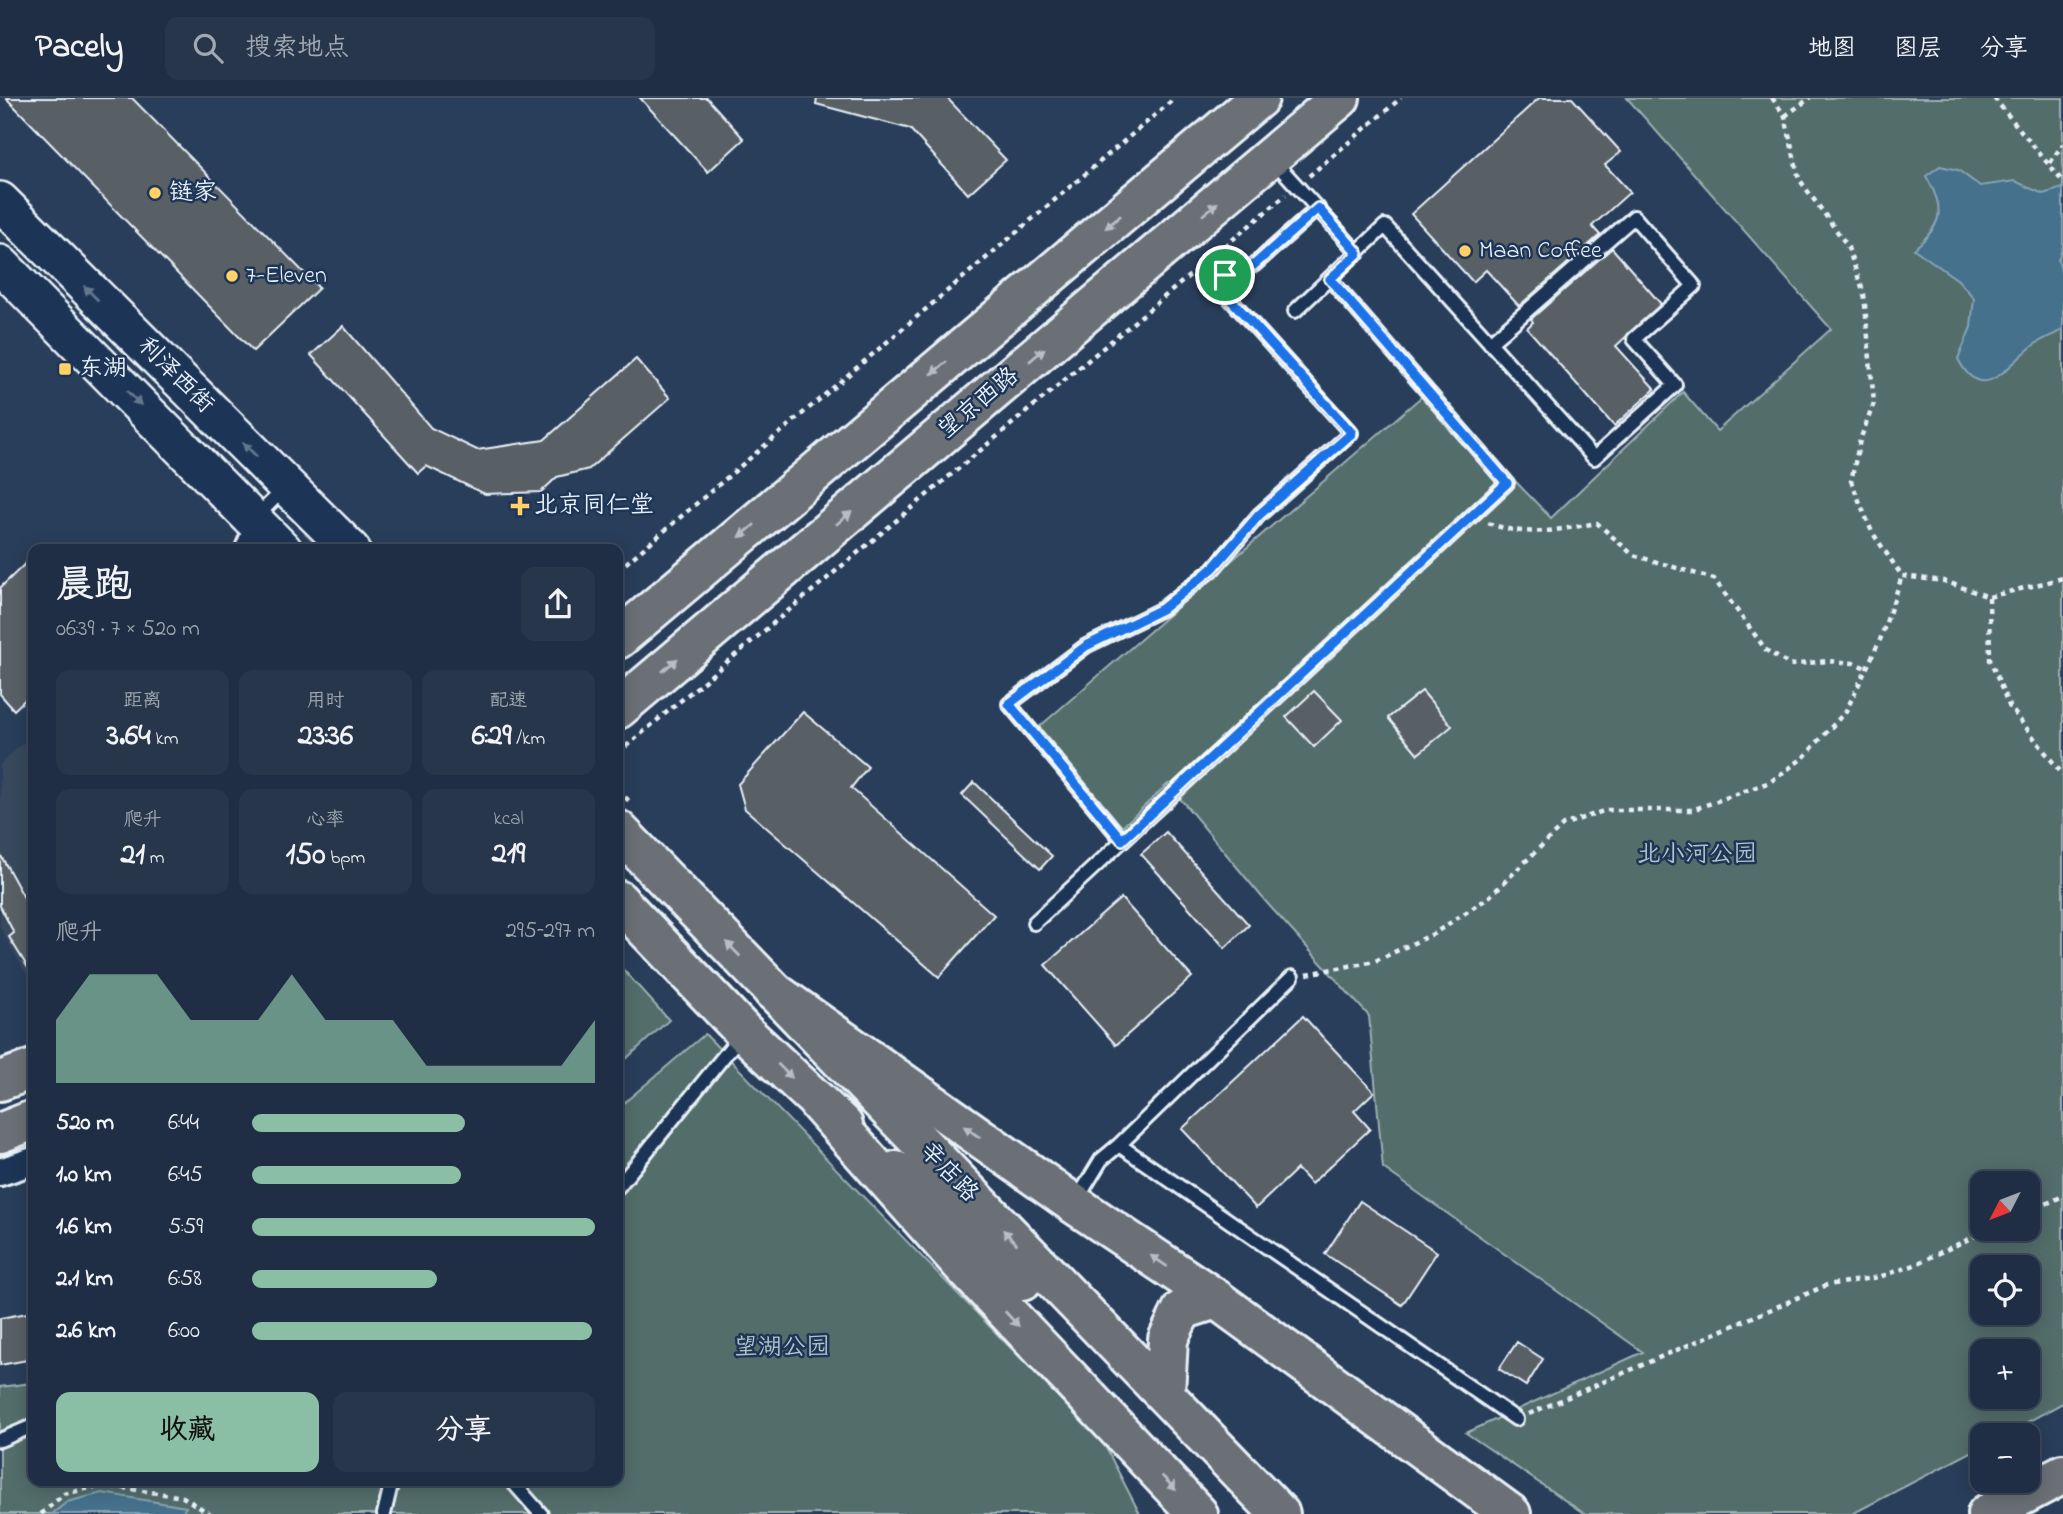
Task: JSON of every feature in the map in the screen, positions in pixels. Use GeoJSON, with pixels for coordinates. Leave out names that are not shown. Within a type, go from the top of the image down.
{"type":"FeatureCollection","features":[{"type":"Feature","properties":{"kind":"main road"},"geometry":{"type":"LineString","coordinates":[[623,635],[1259,98]]}},
{"type":"Feature","properties":{"kind":"main road","name":"望京西路"},"geometry":{"type":"LineString","coordinates":[[623,705],[1340,98]]}},
{"type":"Feature","properties":{"kind":"main road","name":"辛店路"},"geometry":{"type":"LineString","coordinates":[[627,820],[773,990],[1280,1514]]}},
{"type":"Feature","properties":{"kind":"main road","name":"辛店路"},"geometry":{"type":"LineString","coordinates":[[623,905],[744,1032],[819,1104],[1024,1283],[1248,1514]]}},
{"type":"Feature","properties":{"kind":"main road"},"geometry":{"type":"LineString","coordinates":[[773,990],[1074,1204],[1216,1298],[1511,1514]]}},
{"type":"Feature","properties":{"kind":"main road"},"geometry":{"type":"LineString","coordinates":[[0,1081],[28,1071]]}},
{"type":"Feature","properties":{"kind":"main road"},"geometry":{"type":"LineString","coordinates":[[819,1104],[963,1266],[1198,1514]]}},
{"type":"Feature","properties":{"kind":"main road"},"geometry":{"type":"LineString","coordinates":[[0,1133],[28,1123]]}},
{"type":"Feature","properties":{"kind":"main road"},"geometry":{"type":"LineString","coordinates":[[1165,1393],[1168,1339],[1182,1310],[1216,1298]]}},
{"type":"Feature","properties":{"kind":"main road"},"geometry":{"type":"LineString","coordinates":[[1987,1514],[2063,1474]]}},
{"type":"Feature","properties":{"kind":"street","name":"利泽西街"},"geometry":{"type":"LineString","coordinates":[[0,201],[345,544]]}},
{"type":"Feature","properties":{"kind":"street","name":"利泽西街"},"geometry":{"type":"LineString","coordinates":[[0,264],[247,534],[270,544]]}},
{"type":"Feature","properties":{"kind":"street"},"geometry":{"type":"LineString","coordinates":[[0,1172],[28,1163]]}},
{"type":"Feature","properties":{"kind":"lane"},"geometry":{"type":"LineString","coordinates":[[1271,158],[1358,253]]}},
{"type":"Feature","properties":{"kind":"lane"},"geometry":{"type":"LineString","coordinates":[[1122,840],[1009,704],[1086,646],[1162,609],[1213,568],[1259,515],[1352,433],[1223,291],[1225,275],[1254,265],[1318,208]]}},
{"type":"Feature","properties":{"kind":"lane"},"geometry":{"type":"LineString","coordinates":[[1295,311],[1385,226],[1490,343],[1594,458],[1675,386],[1634,339],[1694,286],[1634,217],[1490,343]]}},
{"type":"Feature","properties":{"kind":"lane"},"geometry":{"type":"LineString","coordinates":[[1034,923],[1507,483],[1330,279]]}},
{"type":"Feature","properties":{"kind":"lane"},"geometry":{"type":"LineString","coordinates":[[247,534],[287,486]]}},
{"type":"Feature","properties":{"kind":"lane"},"geometry":{"type":"LineString","coordinates":[[1074,1204],[1101,1160],[1292,976]]}},
{"type":"Feature","properties":{"kind":"lane"},"geometry":{"type":"LineString","coordinates":[[623,1181],[744,1032]]}},
{"type":"Feature","properties":{"kind":"lane"},"geometry":{"type":"LineString","coordinates":[[1119,1145],[1516,1419]]}},
{"type":"Feature","properties":{"kind":"lane"},"geometry":{"type":"LineString","coordinates":[[0,1440],[28,1428]]}},
{"type":"Feature","properties":{"kind":"lane"},"geometry":{"type":"LineString","coordinates":[[384,1514],[391,1486]]}},
{"type":"Feature","properties":{"kind":"lane"},"geometry":{"type":"LineString","coordinates":[[516,1486],[541,1514]]}},
{"type":"Feature","properties":{"kind":"path"},"geometry":{"type":"LineString","coordinates":[[623,566],[1175,98]]}},
{"type":"Feature","properties":{"kind":"path"},"geometry":{"type":"LineString","coordinates":[[623,749],[1401,98]]}},
{"type":"Feature","properties":{"kind":"path"},"geometry":{"type":"LineString","coordinates":[[1772,98],[1785,116],[1799,179],[1847,245],[1864,294],[1874,403],[1860,440],[1851,481],[1872,532],[1902,576],[1944,581],[1989,597],[2063,578]]}},
{"type":"Feature","properties":{"kind":"path"},"geometry":{"type":"LineString","coordinates":[[1785,116],[1810,98]]}},
{"type":"Feature","properties":{"kind":"path"},"geometry":{"type":"LineString","coordinates":[[1994,98],[2063,182]]}},
{"type":"Feature","properties":{"kind":"path"},"geometry":{"type":"LineString","coordinates":[[2050,164],[2063,144]]}},
{"type":"Feature","properties":{"kind":"path"},"geometry":{"type":"LineString","coordinates":[[1471,517],[1508,531],[1539,533],[1597,523],[1633,555],[1714,579],[1766,650],[1790,665],[1854,663],[1866,668]]}},
{"type":"Feature","properties":{"kind":"path"},"geometry":{"type":"LineString","coordinates":[[1292,976],[1375,961],[1433,934],[1489,898],[1563,825],[1606,810],[1692,810],[1770,782],[1803,758],[1846,710],[1880,640],[1902,576]]}},
{"type":"Feature","properties":{"kind":"path"},"geometry":{"type":"LineString","coordinates":[[1989,597],[1990,660],[2009,706],[2063,775]]}},
{"type":"Feature","properties":{"kind":"path"},"geometry":{"type":"LineString","coordinates":[[2040,1207],[2063,1196]]}},
{"type":"Feature","properties":{"kind":"path"},"geometry":{"type":"LineString","coordinates":[[1516,1419],[1691,1341],[1827,1285],[1879,1278],[1912,1266],[1970,1238]]}},
{"type":"Feature","properties":{"kind":"path"},"geometry":{"type":"LineString","coordinates":[[41,1514],[64,1494],[99,1486]]}},
{"type":"Feature","properties":{"kind":"path"},"geometry":{"type":"LineString","coordinates":[[110,1486],[183,1497],[210,1514]]}},
{"type":"Feature","properties":{"kind":"shaded area"},"geometry":{"type":"Polygon","coordinates":[[[1940,166],[1958,170],[1980,186],[2015,181],[2043,194],[2063,188],[2063,246],[2058,260],[2063,277],[2063,330],[2037,343],[2005,371],[1986,381],[1977,380],[1967,373],[1958,359],[1971,327],[1974,298],[1958,280],[1914,249],[1936,223],[1938,207],[1926,176],[1940,166]]]}},
{"type":"Feature","properties":{"kind":"shaded area"},"geometry":{"type":"Polygon","coordinates":[[[28,739],[28,978],[0,927],[0,764],[28,739]]]}},
{"type":"Feature","properties":{"kind":"shaded area"},"geometry":{"type":"Polygon","coordinates":[[[102,1493],[186,1507],[182,1514],[52,1514],[67,1502],[102,1493]]]}},
{"type":"Feature","properties":{"kind":"green space","name":"北小河公园"},"geometry":{"type":"Polygon","coordinates":[[[1627,98],[2063,98],[2063,1403],[2026,1423],[1970,1423],[1970,1453],[1852,1514],[1585,1514],[1466,1433],[1643,1352],[1383,1168],[1369,1016],[1266,902],[1168,784],[1122,827],[1039,727],[1428,391],[1551,518],[1683,392],[1717,431],[1831,329],[1627,98]]]}},
{"type":"Feature","properties":{"kind":"green space"},"geometry":{"type":"Polygon","coordinates":[[[623,969],[669,1020],[626,1059],[623,1056],[623,969]]]}},
{"type":"Feature","properties":{"kind":"green space","name":"望湖公园"},"geometry":{"type":"Polygon","coordinates":[[[705,1034],[1104,1444],[1140,1514],[0,1514],[0,1387],[28,1384],[28,1486],[623,1486],[623,1104],[705,1034]]]}},
{"type":"Feature","properties":{"kind":"building"},"geometry":{"type":"Polygon","coordinates":[[[6,98],[132,98],[319,288],[253,351],[6,98]]]}},
{"type":"Feature","properties":{"kind":"building"},"geometry":{"type":"Polygon","coordinates":[[[640,98],[707,98],[744,139],[708,172],[640,98]]]}},
{"type":"Feature","properties":{"kind":"building"},"geometry":{"type":"Polygon","coordinates":[[[817,98],[947,98],[1006,160],[968,194],[910,129],[816,104],[817,98]]]}},
{"type":"Feature","properties":{"kind":"building"},"geometry":{"type":"Polygon","coordinates":[[[1539,98],[1572,98],[1621,152],[1605,165],[1630,192],[1592,226],[1600,235],[1519,306],[1486,270],[1473,282],[1411,214],[1539,98]]]}},
{"type":"Feature","properties":{"kind":"building"},"geometry":{"type":"Polygon","coordinates":[[[1612,248],[1661,304],[1616,346],[1655,389],[1614,426],[1527,328],[1533,322],[1531,319],[1612,248]]]}},
{"type":"Feature","properties":{"kind":"building"},"geometry":{"type":"Polygon","coordinates":[[[343,326],[431,428],[477,450],[544,440],[636,359],[670,398],[589,469],[557,477],[541,492],[485,494],[426,466],[418,473],[311,355],[343,326]]]}},
{"type":"Feature","properties":{"kind":"building"},"geometry":{"type":"Polygon","coordinates":[[[28,561],[28,697],[14,710],[0,694],[0,588],[28,561]]]}},
{"type":"Feature","properties":{"kind":"building"},"geometry":{"type":"Polygon","coordinates":[[[1314,691],[1342,720],[1314,747],[1286,717],[1314,691]]]}},
{"type":"Feature","properties":{"kind":"building"},"geometry":{"type":"Polygon","coordinates":[[[1422,691],[1452,726],[1418,754],[1388,718],[1422,691]]]}},
{"type":"Feature","properties":{"kind":"building"},"geometry":{"type":"Polygon","coordinates":[[[803,712],[868,767],[851,788],[994,915],[939,977],[745,809],[738,784],[803,712]]]}},
{"type":"Feature","properties":{"kind":"building"},"geometry":{"type":"Polygon","coordinates":[[[974,782],[1052,856],[1040,869],[962,795],[974,782]]]}},
{"type":"Feature","properties":{"kind":"building"},"geometry":{"type":"Polygon","coordinates":[[[1166,832],[1249,925],[1225,948],[1141,854],[1166,832]]]}},
{"type":"Feature","properties":{"kind":"building"},"geometry":{"type":"Polygon","coordinates":[[[0,854],[28,905],[28,968],[9,937],[14,933],[0,906],[0,854]]]}},
{"type":"Feature","properties":{"kind":"building"},"geometry":{"type":"Polygon","coordinates":[[[1121,898],[1192,977],[1116,1045],[1045,965],[1121,898]]]}},
{"type":"Feature","properties":{"kind":"building"},"geometry":{"type":"Polygon","coordinates":[[[1303,1016],[1374,1092],[1354,1111],[1370,1129],[1311,1184],[1297,1169],[1256,1208],[1182,1129],[1303,1016]]]}},
{"type":"Feature","properties":{"kind":"building"},"geometry":{"type":"Polygon","coordinates":[[[1360,1201],[1437,1252],[1402,1305],[1325,1254],[1360,1201]]]}},
{"type":"Feature","properties":{"kind":"building"},"geometry":{"type":"Polygon","coordinates":[[[28,1313],[28,1360],[0,1365],[0,1318],[28,1313]]]}},
{"type":"Feature","properties":{"kind":"building"},"geometry":{"type":"Polygon","coordinates":[[[1517,1342],[1543,1359],[1526,1386],[1499,1369],[1517,1342]]]}},
{"type":"Feature","properties":{"kind":"place","name":"链家"},"geometry":{"type":"Point","coordinates":[155,193]}},
{"type":"Feature","properties":{"kind":"place","name":"Maan Coffee"},"geometry":{"type":"Point","coordinates":[1465,251]}},
{"type":"Feature","properties":{"kind":"place","name":"7-Eleven"},"geometry":{"type":"Point","coordinates":[232,276]}},
{"type":"Feature","properties":{"kind":"place","name":"东湖"},"geometry":{"type":"Point","coordinates":[65,369]}},
{"type":"Feature","properties":{"kind":"place","name":"北京同仁堂"},"geometry":{"type":"Point","coordinates":[520,506]}},
{"type":"Feature","properties":{"kind":"route"},"geometry":{"type":"LineString","coordinates":[[1318,208],[1358,253],[1330,279],[1507,483],[1122,840],[1009,704],[1086,646],[1162,609],[1213,568],[1259,515],[1352,433],[1223,291],[1225,275],[1254,265],[1318,208]]}}]}
